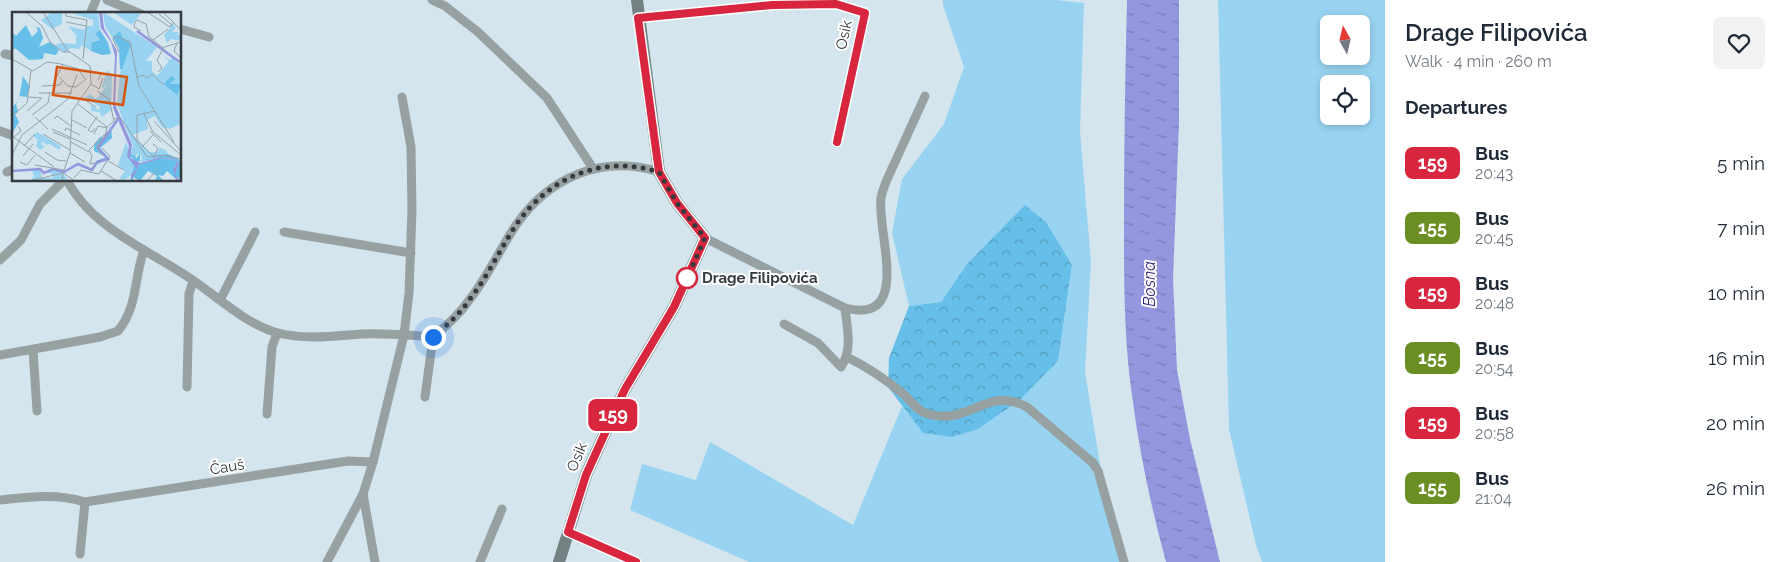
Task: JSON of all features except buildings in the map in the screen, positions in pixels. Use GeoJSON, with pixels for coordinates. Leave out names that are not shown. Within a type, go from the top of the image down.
{"type":"FeatureCollection","features":[{"type":"Feature","properties":{"kind":"main road"},"geometry":{"type":"LineString","coordinates":[[637,0],[659,172],[677,203],[705,238]]}},
{"type":"Feature","properties":{"kind":"main road","name":"Osik"},"geometry":{"type":"LineString","coordinates":[[559,562],[586,475],[625,389],[674,307],[705,238]]}},
{"type":"Feature","properties":{"kind":"street"},"geometry":{"type":"LineString","coordinates":[[91,12],[96,0]]}},
{"type":"Feature","properties":{"kind":"street"},"geometry":{"type":"LineString","coordinates":[[107,0],[136,12]]}},
{"type":"Feature","properties":{"kind":"street"},"geometry":{"type":"LineString","coordinates":[[432,0],[445,6],[478,32],[547,98],[592,168]]}},
{"type":"Feature","properties":{"kind":"street","name":"Osik"},"geometry":{"type":"LineString","coordinates":[[638,18],[772,2],[836,4],[865,13],[837,142]]}},
{"type":"Feature","properties":{"kind":"street"},"geometry":{"type":"LineString","coordinates":[[181,28],[209,38]]}},
{"type":"Feature","properties":{"kind":"street"},"geometry":{"type":"LineString","coordinates":[[705,238],[846,308],[859,311],[869,310],[881,298],[886,289],[888,262],[880,218],[881,197],[925,96]]}},
{"type":"Feature","properties":{"kind":"street"},"geometry":{"type":"LineString","coordinates":[[327,562],[363,494],[373,462],[404,334],[411,253],[411,147],[402,97]]}},
{"type":"Feature","properties":{"kind":"street"},"geometry":{"type":"LineString","coordinates":[[0,131],[12,135]]}},
{"type":"Feature","properties":{"kind":"street"},"geometry":{"type":"LineString","coordinates":[[425,397],[433,337],[457,316],[471,298],[518,223],[537,200],[559,184],[592,168],[642,167],[659,172]]}},
{"type":"Feature","properties":{"kind":"street"},"geometry":{"type":"LineString","coordinates":[[0,260],[21,240],[40,204],[65,181]]}},
{"type":"Feature","properties":{"kind":"street"},"geometry":{"type":"LineString","coordinates":[[67,181],[91,211],[114,231],[193,280],[248,320],[277,332],[319,337],[404,334],[433,337]]}},
{"type":"Feature","properties":{"kind":"street"},"geometry":{"type":"LineString","coordinates":[[220,300],[255,232]]}},
{"type":"Feature","properties":{"kind":"street"},"geometry":{"type":"LineString","coordinates":[[284,232],[411,253]]}},
{"type":"Feature","properties":{"kind":"street"},"geometry":{"type":"LineString","coordinates":[[0,356],[118,331],[134,299],[137,272],[144,250]]}},
{"type":"Feature","properties":{"kind":"street"},"geometry":{"type":"LineString","coordinates":[[187,387],[189,294],[193,280]]}},
{"type":"Feature","properties":{"kind":"street"},"geometry":{"type":"LineString","coordinates":[[784,324],[818,342],[841,367],[847,357],[849,347],[846,308]]}},
{"type":"Feature","properties":{"kind":"street"},"geometry":{"type":"LineString","coordinates":[[267,414],[272,347],[277,332]]}},
{"type":"Feature","properties":{"kind":"street"},"geometry":{"type":"LineString","coordinates":[[33,350],[37,411]]}},
{"type":"Feature","properties":{"kind":"street"},"geometry":{"type":"LineString","coordinates":[[847,357],[873,370],[904,394],[918,409],[927,414],[960,416],[990,401],[1003,400],[1016,402],[1027,408],[1093,463],[1098,471],[1124,562]]}},
{"type":"Feature","properties":{"kind":"street","name":"Čauš"},"geometry":{"type":"LineString","coordinates":[[0,500],[58,496],[85,502],[348,461],[373,462]]}},
{"type":"Feature","properties":{"kind":"street"},"geometry":{"type":"LineString","coordinates":[[363,494],[375,562]]}},
{"type":"Feature","properties":{"kind":"street"},"geometry":{"type":"LineString","coordinates":[[80,554],[85,502]]}},
{"type":"Feature","properties":{"kind":"street"},"geometry":{"type":"LineString","coordinates":[[480,562],[502,509]]}},
{"type":"Feature","properties":{"kind":"street"},"geometry":{"type":"LineString","coordinates":[[568,532],[636,562]]}},
{"type":"Feature","properties":{"kind":"shaded area"},"geometry":{"type":"Polygon","coordinates":[[[943,0],[1057,0],[1084,3],[1080,131],[1091,262],[1085,372],[1101,470],[1122,562],[749,562],[630,510],[642,464],[696,480],[710,442],[853,525],[902,406],[924,433],[1021,399],[1058,361],[1072,265],[1046,222],[1025,206],[967,264],[941,302],[909,306],[892,233],[902,179],[944,124],[964,67],[943,0]]]}},
{"type":"Feature","properties":{"kind":"shaded area"},"geometry":{"type":"Polygon","coordinates":[[[1218,0],[1385,0],[1385,562],[1262,562],[1256,545],[1229,429],[1218,0]]]}},
{"type":"Feature","properties":{"kind":"green space"},"geometry":{"type":"Polygon","coordinates":[[[1025,205],[1046,222],[1072,265],[1058,361],[1021,399],[978,429],[952,437],[923,433],[888,387],[889,358],[909,306],[941,302],[967,264],[1025,205]]]}},
{"type":"Feature","properties":{"kind":"water","name":"Bosna"},"geometry":{"type":"Polygon","coordinates":[[[1127,0],[1179,0],[1179,123],[1173,279],[1177,370],[1190,439],[1220,562],[1166,562],[1150,500],[1138,437],[1127,353],[1124,291],[1124,142],[1127,0]]]}},
{"type":"Feature","properties":{"kind":"bus line","name":"159"},"geometry":{"type":"LineString","coordinates":[[636,562],[568,532],[586,475],[625,389],[674,307],[705,238],[677,203],[659,172],[638,18],[772,5],[836,4],[852,7],[865,13],[837,142]]}},
{"type":"Feature","properties":{"kind":"place","name":"Drage Filipovića"},"geometry":{"type":"Point","coordinates":[687,278]}},
{"type":"Feature","properties":{"kind":"route"},"geometry":{"type":"LineString","coordinates":[[433,337],[457,316],[471,298],[518,223],[537,200],[559,184],[582,171],[592,168],[642,167],[659,172],[677,203],[705,238],[687,278]]}}]}
